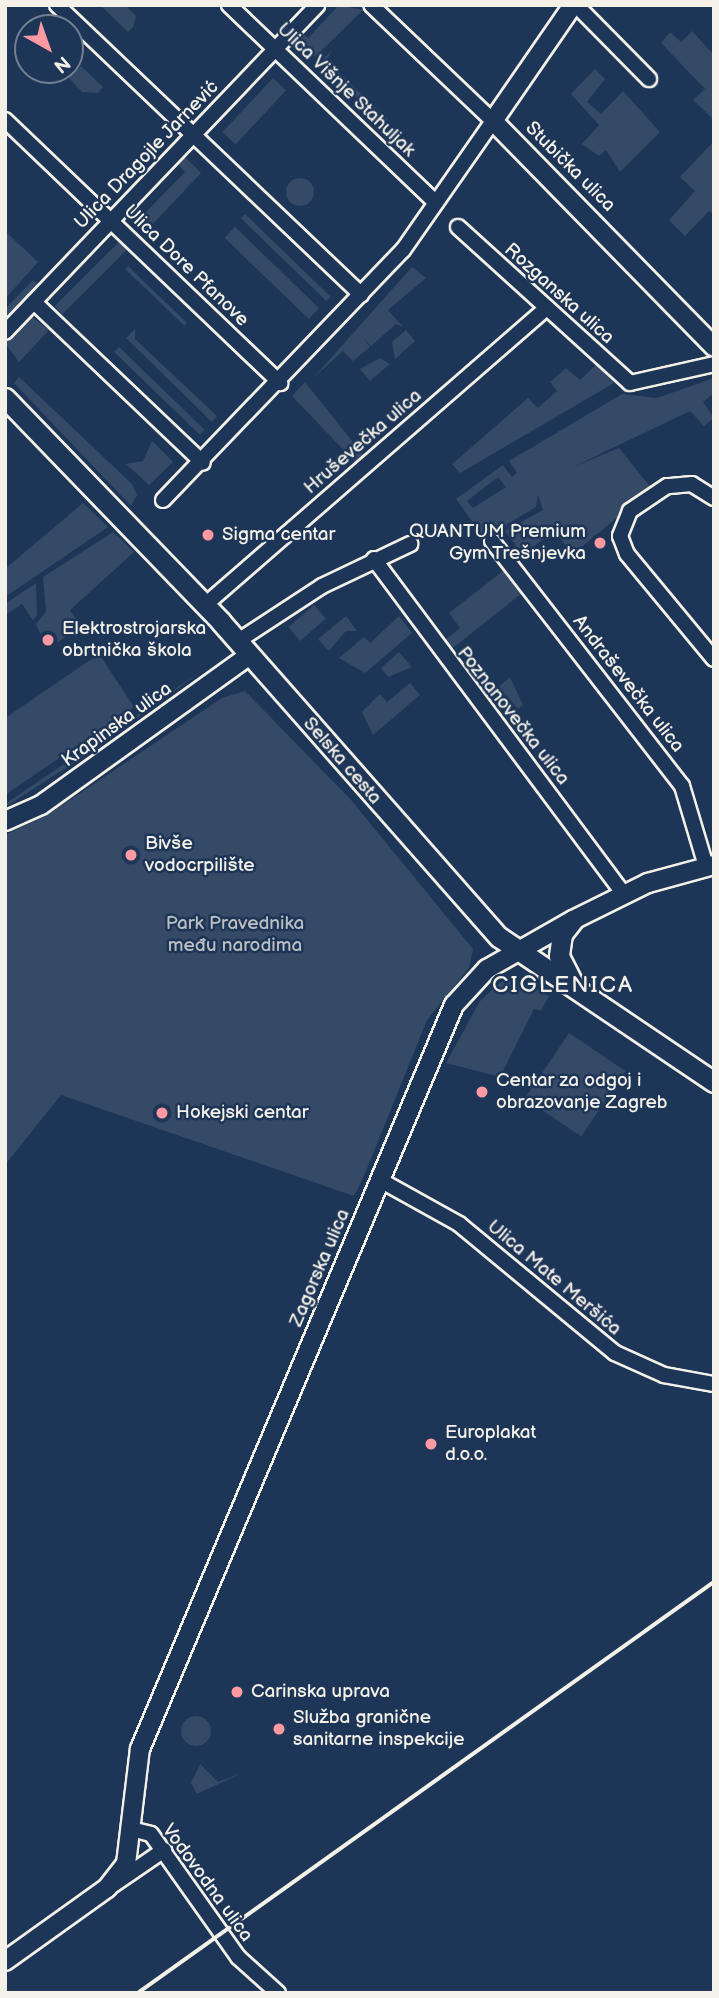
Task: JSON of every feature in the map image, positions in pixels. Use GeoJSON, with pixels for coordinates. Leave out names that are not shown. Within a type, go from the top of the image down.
{"type":"FeatureCollection","features":[{"type":"Feature","properties":{"kind":"main road","name":"Selska cesta"},"geometry":{"type":"LineString","coordinates":[[5,398],[205,605],[516,951],[583,998],[714,1082]]}},
{"type":"Feature","properties":{"kind":"main road"},"geometry":{"type":"LineString","coordinates":[[573,920],[561,938],[559,956],[583,998]]}},
{"type":"Feature","properties":{"kind":"street"},"geometry":{"type":"LineString","coordinates":[[57,5],[361,295]]}},
{"type":"Feature","properties":{"kind":"street","name":"Ulica Višnje Stahuljak"},"geometry":{"type":"LineString","coordinates":[[229,5],[436,203]]}},
{"type":"Feature","properties":{"kind":"street","name":"Ulica Dragojle Jarnević"},"geometry":{"type":"LineString","coordinates":[[5,332],[317,5]]}},
{"type":"Feature","properties":{"kind":"street"},"geometry":{"type":"LineString","coordinates":[[371,5],[493,121]]}},
{"type":"Feature","properties":{"kind":"street"},"geometry":{"type":"LineString","coordinates":[[163,500],[203,463],[361,295],[436,203],[574,6],[649,79]]}},
{"type":"Feature","properties":{"kind":"street","name":"Ulica Dore Pfanove"},"geometry":{"type":"LineString","coordinates":[[5,120],[280,383]]}},
{"type":"Feature","properties":{"kind":"street","name":"Stubička ulica"},"geometry":{"type":"LineString","coordinates":[[493,121],[714,346]]}},
{"type":"Feature","properties":{"kind":"street","name":"Rozganska ulica"},"geometry":{"type":"LineString","coordinates":[[458,227],[547,308],[637,384],[714,364]]}},
{"type":"Feature","properties":{"kind":"street"},"geometry":{"type":"LineString","coordinates":[[34,302],[203,463]]}},
{"type":"Feature","properties":{"kind":"street","name":"Hruševečka ulica"},"geometry":{"type":"LineString","coordinates":[[205,605],[547,308]]}},
{"type":"Feature","properties":{"kind":"street"},"geometry":{"type":"LineString","coordinates":[[714,498],[692,484],[667,486],[630,511],[620,529],[627,554],[714,659]]}},
{"type":"Feature","properties":{"kind":"street","name":"Andraševečka ulica"},"geometry":{"type":"LineString","coordinates":[[492,541],[682,786],[710,865]]}},
{"type":"Feature","properties":{"kind":"street"},"geometry":{"type":"LineString","coordinates":[[244,648],[374,559],[410,544]]}},
{"type":"Feature","properties":{"kind":"street","name":"Poznanovečka ulica"},"geometry":{"type":"LineString","coordinates":[[374,559],[388,586],[624,894]]}},
{"type":"Feature","properties":{"kind":"street","name":"Krapinska ulica"},"geometry":{"type":"LineString","coordinates":[[5,821],[41,805],[244,648]]}},
{"type":"Feature","properties":{"kind":"street","name":"Zagorska ulica"},"geometry":{"type":"LineString","coordinates":[[5,1961],[107,1888],[126,1864],[135,1830],[132,1782],[140,1749],[449,1013],[476,978],[516,951],[624,894],[710,865]]}},
{"type":"Feature","properties":{"kind":"street","name":"Ulica Mate Meršića"},"geometry":{"type":"LineString","coordinates":[[380,1180],[458,1224],[615,1353],[664,1375],[714,1384]]}},
{"type":"Feature","properties":{"kind":"street","name":"Vodovodna ulica"},"geometry":{"type":"LineString","coordinates":[[135,1830],[151,1834],[237,1957],[278,1993]]}},
{"type":"Feature","properties":{"kind":"street"},"geometry":{"type":"LineString","coordinates":[[107,1888],[164,1850]]}},
{"type":"Feature","properties":{"kind":"green space"},"geometry":{"type":"Polygon","coordinates":[[[100,5],[125,5],[136,16],[133,27],[128,32],[100,5]]]}},
{"type":"Feature","properties":{"kind":"green space"},"geometry":{"type":"Polygon","coordinates":[[[339,5],[363,10],[315,57],[295,38],[301,32],[308,38],[339,5]]]}},
{"type":"Feature","properties":{"kind":"green space"},"geometry":{"type":"Polygon","coordinates":[[[692,31],[714,55],[714,120],[693,100],[705,89],[661,43],[670,32],[681,42],[692,31]]]}},
{"type":"Feature","properties":{"kind":"green space"},"geometry":{"type":"Polygon","coordinates":[[[331,51],[327,61],[388,120],[384,124],[320,62],[331,51]]]}},
{"type":"Feature","properties":{"kind":"green space"},"geometry":{"type":"Polygon","coordinates":[[[84,69],[103,87],[98,93],[82,92],[75,84],[84,84],[84,69]]]}},
{"type":"Feature","properties":{"kind":"green space"},"geometry":{"type":"Polygon","coordinates":[[[595,69],[605,79],[587,102],[601,114],[623,91],[660,132],[620,172],[606,150],[599,156],[582,144],[599,125],[571,94],[595,69]]]}},
{"type":"Feature","properties":{"kind":"green space"},"geometry":{"type":"Polygon","coordinates":[[[273,78],[286,90],[236,144],[223,132],[273,78]]]}},
{"type":"Feature","properties":{"kind":"green space"},"geometry":{"type":"Polygon","coordinates":[[[714,141],[714,215],[709,211],[685,236],[669,220],[695,191],[680,177],[714,141]]]}},
{"type":"Feature","properties":{"kind":"green space"},"geometry":{"type":"Polygon","coordinates":[[[184,156],[201,173],[149,228],[131,211],[137,205],[145,213],[185,172],[177,163],[184,156]]]}},
{"type":"Feature","properties":{"kind":"green space"},"geometry":{"type":"Polygon","coordinates":[[[300,178],[310,182],[314,192],[310,202],[300,206],[290,202],[286,192],[290,182],[300,178]]]}},
{"type":"Feature","properties":{"kind":"green space"},"geometry":{"type":"Polygon","coordinates":[[[245,214],[331,297],[326,301],[241,218],[245,214]]]}},
{"type":"Feature","properties":{"kind":"green space"},"geometry":{"type":"Polygon","coordinates":[[[235,227],[319,308],[309,319],[225,238],[235,227]]]}},
{"type":"Feature","properties":{"kind":"green space"},"geometry":{"type":"Polygon","coordinates":[[[5,231],[38,262],[5,299],[5,231]]]}},
{"type":"Feature","properties":{"kind":"green space"},"geometry":{"type":"Polygon","coordinates":[[[119,242],[127,250],[62,314],[55,306],[119,242]]]}},
{"type":"Feature","properties":{"kind":"green space"},"geometry":{"type":"Polygon","coordinates":[[[128,266],[187,323],[184,326],[125,269],[128,266]]]}},
{"type":"Feature","properties":{"kind":"green space"},"geometry":{"type":"Polygon","coordinates":[[[412,267],[426,278],[388,310],[403,327],[396,324],[371,346],[363,338],[370,347],[353,361],[343,351],[314,377],[412,267]]]}},
{"type":"Feature","properties":{"kind":"green space"},"geometry":{"type":"Polygon","coordinates":[[[33,280],[40,285],[5,323],[5,309],[33,280]]]}},
{"type":"Feature","properties":{"kind":"green space"},"geometry":{"type":"Polygon","coordinates":[[[32,317],[49,330],[19,362],[5,343],[32,317]]]}},
{"type":"Feature","properties":{"kind":"green space"},"geometry":{"type":"Polygon","coordinates":[[[135,329],[135,339],[217,416],[212,422],[126,338],[135,329]]]}},
{"type":"Feature","properties":{"kind":"green space"},"geometry":{"type":"Polygon","coordinates":[[[406,330],[415,341],[395,359],[392,342],[406,330]]]}},
{"type":"Feature","properties":{"kind":"green space"},"geometry":{"type":"Polygon","coordinates":[[[119,347],[205,430],[200,435],[114,352],[119,347]]]}},
{"type":"Feature","properties":{"kind":"green space"},"geometry":{"type":"Polygon","coordinates":[[[380,358],[390,364],[370,381],[360,369],[380,358]]]}},
{"type":"Feature","properties":{"kind":"green space"},"geometry":{"type":"Polygon","coordinates":[[[596,365],[614,383],[460,473],[452,464],[528,398],[538,408],[557,391],[550,382],[566,368],[580,380],[596,365]]]}},
{"type":"Feature","properties":{"kind":"green space"},"geometry":{"type":"Polygon","coordinates":[[[19,377],[132,484],[137,495],[131,506],[14,383],[19,377]]]}},
{"type":"Feature","properties":{"kind":"green space"},"geometry":{"type":"Polygon","coordinates":[[[714,378],[714,393],[703,402],[714,418],[704,426],[690,411],[573,467],[619,448],[652,489],[573,554],[554,531],[523,555],[505,531],[543,510],[538,495],[536,507],[484,538],[456,499],[503,465],[512,477],[517,473],[509,461],[622,394],[657,398],[714,378]],[[498,477],[467,501],[473,508],[506,487],[498,477]]]}},
{"type":"Feature","properties":{"kind":"green space"},"geometry":{"type":"Polygon","coordinates":[[[305,382],[365,457],[357,464],[292,396],[305,382]]]}},
{"type":"Feature","properties":{"kind":"green space"},"geometry":{"type":"Polygon","coordinates":[[[152,441],[173,462],[149,485],[126,464],[143,461],[152,441]]]}},
{"type":"Feature","properties":{"kind":"green space"},"geometry":{"type":"Polygon","coordinates":[[[83,503],[108,527],[5,597],[5,569],[83,503]]]}},
{"type":"Feature","properties":{"kind":"green space"},"geometry":{"type":"Polygon","coordinates":[[[113,532],[134,552],[70,610],[81,626],[47,650],[36,624],[46,612],[43,577],[113,532]]]}},
{"type":"Feature","properties":{"kind":"green space"},"geometry":{"type":"Polygon","coordinates":[[[503,571],[521,594],[449,651],[432,626],[445,640],[460,628],[449,613],[503,571]]]}},
{"type":"Feature","properties":{"kind":"green space"},"geometry":{"type":"Polygon","coordinates":[[[36,583],[37,615],[33,620],[22,604],[5,615],[5,604],[36,583]]]}},
{"type":"Feature","properties":{"kind":"green space"},"geometry":{"type":"Polygon","coordinates":[[[314,605],[326,619],[300,641],[288,627],[314,605]]]}},
{"type":"Feature","properties":{"kind":"green space"},"geometry":{"type":"Polygon","coordinates":[[[346,616],[357,631],[346,631],[329,651],[318,639],[346,616]]]}},
{"type":"Feature","properties":{"kind":"green space"},"geometry":{"type":"Polygon","coordinates":[[[399,616],[412,633],[365,673],[339,658],[364,637],[370,643],[399,616]]]}},
{"type":"Feature","properties":{"kind":"green space"},"geometry":{"type":"Polygon","coordinates":[[[399,652],[412,667],[388,677],[381,668],[399,652]]]}},
{"type":"Feature","properties":{"kind":"green space"},"geometry":{"type":"Polygon","coordinates":[[[99,654],[134,707],[5,795],[5,718],[99,654]]]}},
{"type":"Feature","properties":{"kind":"green space"},"geometry":{"type":"Polygon","coordinates":[[[206,668],[88,754],[5,807],[5,804],[206,668]]]}},
{"type":"Feature","properties":{"kind":"green space"},"geometry":{"type":"Polygon","coordinates":[[[510,677],[523,705],[518,709],[506,695],[491,706],[485,699],[510,677]]]}},
{"type":"Feature","properties":{"kind":"green space"},"geometry":{"type":"Polygon","coordinates":[[[410,683],[420,695],[373,735],[362,712],[380,694],[387,702],[410,683]]]}},
{"type":"Feature","properties":{"kind":"green space","name":"Park Pravednika među narodima"},"geometry":{"type":"Polygon","coordinates":[[[245,691],[351,800],[473,949],[469,968],[427,1020],[354,1196],[61,1095],[5,1165],[5,835],[49,814],[222,698],[245,691]]]}},
{"type":"Feature","properties":{"kind":"green space"},"geometry":{"type":"Polygon","coordinates":[[[523,980],[549,996],[541,1011],[534,1009],[500,1077],[446,1063],[480,1001],[501,982],[523,980]]]}},
{"type":"Feature","properties":{"kind":"green space"},"geometry":{"type":"Polygon","coordinates":[[[569,1033],[625,1071],[581,1137],[525,1098],[569,1033]]]}},
{"type":"Feature","properties":{"kind":"green space"},"geometry":{"type":"Polygon","coordinates":[[[196,1716],[207,1720],[211,1731],[207,1742],[196,1746],[185,1742],[181,1731],[185,1720],[196,1716]]]}},
{"type":"Feature","properties":{"kind":"green space"},"geometry":{"type":"Polygon","coordinates":[[[200,1764],[218,1782],[242,1773],[197,1794],[191,1783],[200,1764]]]}},
{"type":"Feature","properties":{"kind":"railway"},"geometry":{"type":"LineString","coordinates":[[138,1993],[714,1582]]}},
{"type":"Feature","properties":{"kind":"place","name":"Sigma centar"},"geometry":{"type":"Point","coordinates":[208,535]}},
{"type":"Feature","properties":{"kind":"place","name":"QUANTUM Premium Gym Trešnjevka"},"geometry":{"type":"Point","coordinates":[600,543]}},
{"type":"Feature","properties":{"kind":"place","name":"Elektrostrojarska obrtnička škola"},"geometry":{"type":"Point","coordinates":[48,640]}},
{"type":"Feature","properties":{"kind":"place","name":"Bivše vodocrpilište"},"geometry":{"type":"Point","coordinates":[131,855]}},
{"type":"Feature","properties":{"kind":"place","name":"Centar za odgoj i obrazovanje Zagreb"},"geometry":{"type":"Point","coordinates":[482,1092]}},
{"type":"Feature","properties":{"kind":"place","name":"Hokejski centar"},"geometry":{"type":"Point","coordinates":[162,1113]}},
{"type":"Feature","properties":{"kind":"place","name":"Europlakat d.o.o."},"geometry":{"type":"Point","coordinates":[431,1444]}},
{"type":"Feature","properties":{"kind":"place","name":"Carinska uprava"},"geometry":{"type":"Point","coordinates":[237,1692]}},
{"type":"Feature","properties":{"kind":"place","name":"Služba granične sanitarne inspekcije"},"geometry":{"type":"Point","coordinates":[279,1729]}},
{"type":"Feature","properties":{"kind":"district","name":"CIGLENICA"},"geometry":{"type":"Point","coordinates":[563,985]}}]}
